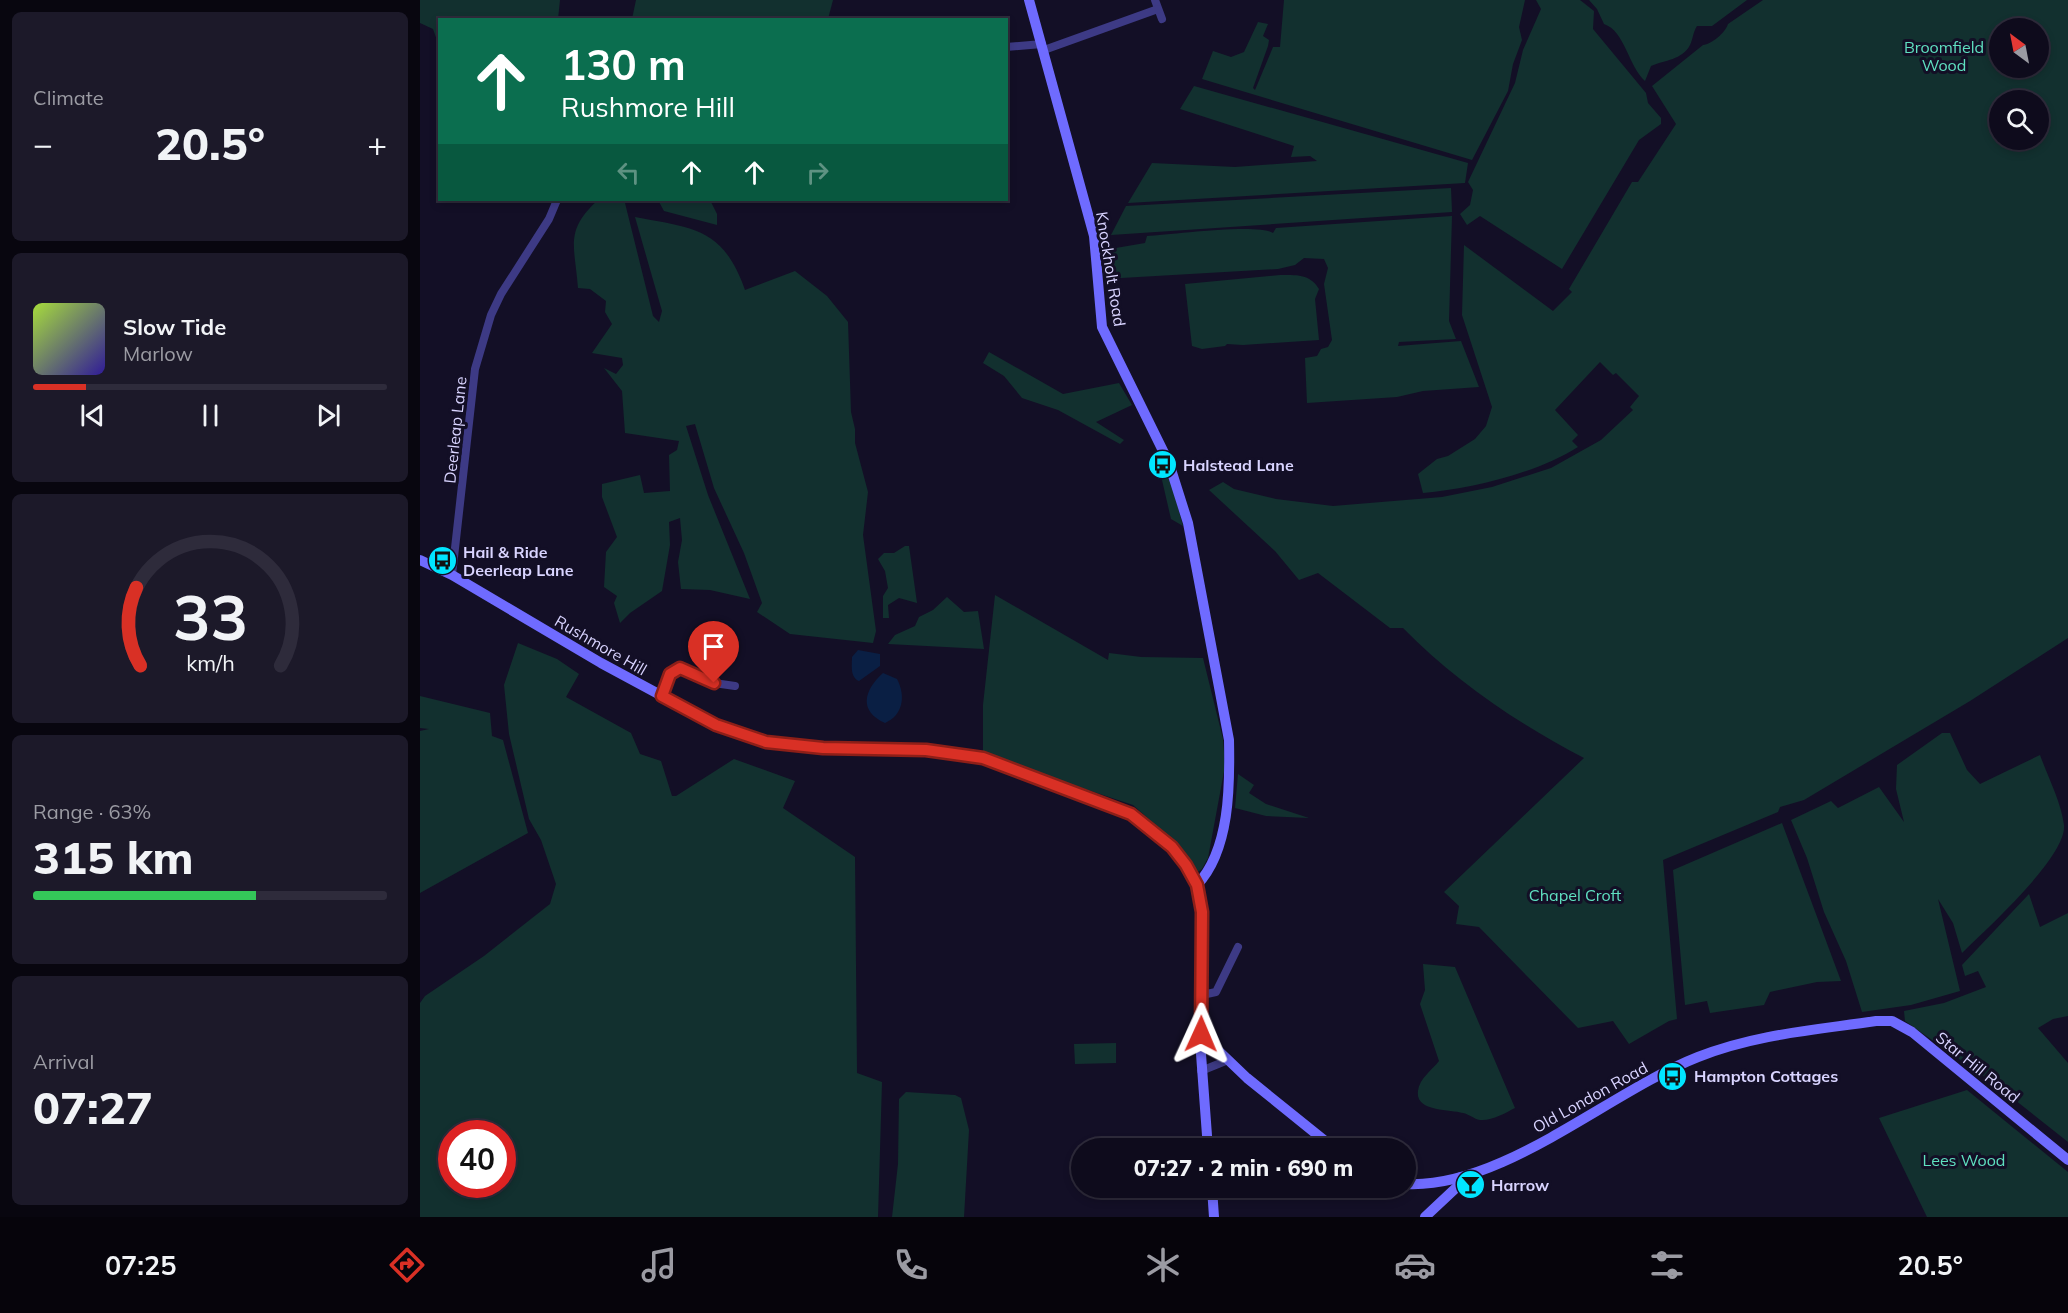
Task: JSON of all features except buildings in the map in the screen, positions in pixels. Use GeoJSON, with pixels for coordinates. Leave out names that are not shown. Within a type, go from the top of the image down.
{"type":"FeatureCollection","features":[{"type":"Feature","properties":{"kind":"street","name":"Knockholt Road"},"geometry":{"type":"LineString","coordinates":[[1029,0],[1094,236],[1102,327],[1169,463],[1188,524],[1229,740],[1230,768],[1220,840],[1208,873],[1197,885]]}},
{"type":"Feature","properties":{"kind":"street"},"geometry":{"type":"LineString","coordinates":[[1155,0],[1162,19]]}},
{"type":"Feature","properties":{"kind":"street"},"geometry":{"type":"LineString","coordinates":[[1008,47],[1043,47],[1158,9]]}},
{"type":"Feature","properties":{"kind":"street","name":"Deerleap Lane"},"geometry":{"type":"LineString","coordinates":[[452,575],[475,369],[491,315],[501,294],[549,219],[557,201]]}},
{"type":"Feature","properties":{"kind":"street","name":"Rushmore Hill"},"geometry":{"type":"LineString","coordinates":[[420,560],[452,575],[716,725],[766,742],[823,748],[926,750],[988,759],[1131,814],[1172,847],[1186,865],[1197,885]]}},
{"type":"Feature","properties":{"kind":"street"},"geometry":{"type":"LineString","coordinates":[[662,696],[670,674],[680,668],[714,683],[735,686]]}},
{"type":"Feature","properties":{"kind":"street"},"geometry":{"type":"LineString","coordinates":[[1197,885],[1202,912],[1201,1034],[1207,1138]]}},
{"type":"Feature","properties":{"kind":"street"},"geometry":{"type":"LineString","coordinates":[[1202,995],[1216,992],[1238,947]]}},
{"type":"Feature","properties":{"kind":"street","name":"Star Hill Road"},"geometry":{"type":"LineString","coordinates":[[1860,1023],[1892,1021],[1912,1032],[2068,1160]]}},
{"type":"Feature","properties":{"kind":"street","name":"Old London Road"},"geometry":{"type":"LineString","coordinates":[[1416,1184],[1461,1177],[1551,1138],[1626,1092],[1696,1058],[1757,1037],[1860,1023]]}},
{"type":"Feature","properties":{"kind":"street"},"geometry":{"type":"LineString","coordinates":[[1201,1034],[1228,1060],[1322,1138]]}},
{"type":"Feature","properties":{"kind":"street"},"geometry":{"type":"LineString","coordinates":[[1202,1071],[1228,1060]]}},
{"type":"Feature","properties":{"kind":"street"},"geometry":{"type":"LineString","coordinates":[[1425,1217],[1458,1186],[1461,1177]]}},
{"type":"Feature","properties":{"kind":"street"},"geometry":{"type":"LineString","coordinates":[[1435,1183],[1444,1198]]}},
{"type":"Feature","properties":{"kind":"street"},"geometry":{"type":"LineString","coordinates":[[1213,1198],[1214,1217]]}},
{"type":"Feature","properties":{"kind":"green space"},"geometry":{"type":"Polygon","coordinates":[[[420,0],[560,0],[558,18],[438,18],[438,43],[433,29],[420,23],[420,0]]]}},
{"type":"Feature","properties":{"kind":"green space"},"geometry":{"type":"Polygon","coordinates":[[[636,0],[833,0],[828,18],[632,18],[636,0]]]}},
{"type":"Feature","properties":{"kind":"green space"},"geometry":{"type":"Polygon","coordinates":[[[1284,0],[1525,0],[1519,27],[1522,40],[1513,64],[1508,91],[1472,160],[1202,79],[1213,51],[1231,57],[1244,52],[1258,22],[1268,24],[1263,36],[1269,40],[1268,46],[1253,88],[1255,90],[1273,47],[1280,47],[1284,0]]]}},
{"type":"Feature","properties":{"kind":"green space"},"geometry":{"type":"Polygon","coordinates":[[[1536,0],[1580,0],[1594,11],[1593,29],[1646,93],[1648,103],[1661,118],[1661,124],[1639,140],[1562,269],[1480,216],[1467,225],[1460,214],[1470,205],[1473,190],[1468,182],[1515,83],[1523,50],[1541,9],[1536,0]]]}},
{"type":"Feature","properties":{"kind":"green space"},"geometry":{"type":"Polygon","coordinates":[[[1589,0],[1747,0],[1712,26],[1697,26],[1687,50],[1678,57],[1651,66],[1645,81],[1634,67],[1622,41],[1611,28],[1604,24],[1597,9],[1589,0]]]}},
{"type":"Feature","properties":{"kind":"green space"},"geometry":{"type":"Polygon","coordinates":[[[1763,0],[2068,0],[2068,638],[1970,701],[1804,800],[1780,807],[1778,812],[1663,860],[1677,1019],[1669,1021],[1629,1044],[1613,1021],[1578,1028],[1479,927],[1456,924],[1459,906],[1444,892],[1584,758],[1511,716],[1465,683],[1403,628],[1390,628],[1318,573],[1299,580],[1275,551],[1209,490],[1223,482],[1234,489],[1276,499],[1333,506],[1442,497],[1492,487],[1551,468],[1601,440],[1633,410],[1630,407],[1639,396],[1616,373],[1613,375],[1600,362],[1555,410],[1578,435],[1572,441],[1578,447],[1524,472],[1482,484],[1423,493],[1418,474],[1437,459],[1448,456],[1475,439],[1486,426],[1492,407],[1462,315],[1464,245],[1553,311],[1572,292],[1569,289],[1632,182],[1638,182],[1676,124],[1652,86],[1703,45],[1718,38],[1728,24],[1763,0]]]}},
{"type":"Feature","properties":{"kind":"green space"},"geometry":{"type":"Polygon","coordinates":[[[1194,86],[1468,163],[1465,183],[1128,203],[1152,163],[1235,167],[1317,161],[1310,156],[1291,157],[1294,146],[1180,109],[1194,86]]]}},
{"type":"Feature","properties":{"kind":"green space"},"geometry":{"type":"Polygon","coordinates":[[[1451,188],[1452,212],[1111,235],[1126,206],[1451,188]]]}},
{"type":"Feature","properties":{"kind":"green space"},"geometry":{"type":"Polygon","coordinates":[[[597,201],[625,203],[653,316],[659,322],[662,311],[635,217],[689,228],[716,242],[727,254],[745,290],[795,271],[827,296],[848,322],[851,412],[855,443],[868,492],[863,535],[876,631],[873,643],[790,634],[757,612],[762,603],[744,553],[714,488],[695,424],[686,426],[708,495],[750,599],[710,590],[681,589],[678,562],[682,540],[680,518],[669,522],[670,545],[662,591],[630,613],[620,623],[614,603],[617,596],[604,587],[606,552],[617,537],[602,497],[602,484],[640,475],[644,493],[670,491],[669,455],[677,450],[679,441],[625,433],[622,391],[604,368],[616,374],[623,365],[622,358],[592,353],[612,324],[605,312],[606,301],[590,289],[578,288],[574,240],[580,221],[597,201]]]}},
{"type":"Feature","properties":{"kind":"green space"},"geometry":{"type":"Polygon","coordinates":[[[659,201],[710,201],[717,214],[717,225],[664,211],[659,201]]]}},
{"type":"Feature","properties":{"kind":"green space"},"geometry":{"type":"Polygon","coordinates":[[[1452,216],[1449,321],[1456,339],[1399,342],[1398,346],[1461,341],[1479,387],[1423,391],[1397,397],[1307,403],[1305,358],[1317,356],[1321,349],[1328,347],[1332,340],[1324,284],[1328,268],[1324,259],[1304,258],[1295,265],[1278,269],[1104,279],[1101,253],[1110,249],[1145,243],[1147,236],[1232,229],[1264,230],[1273,233],[1276,228],[1452,216]]]}},
{"type":"Feature","properties":{"kind":"green space"},"geometry":{"type":"Polygon","coordinates":[[[1297,275],[1307,278],[1312,280],[1319,289],[1315,299],[1319,340],[1227,344],[1202,349],[1192,346],[1185,284],[1297,275]]]}},
{"type":"Feature","properties":{"kind":"green space"},"geometry":{"type":"Polygon","coordinates":[[[989,352],[1063,394],[1119,383],[1132,405],[1096,422],[1124,440],[1120,444],[1058,410],[1022,398],[1004,376],[983,363],[989,352]]]}},
{"type":"Feature","properties":{"kind":"green space"},"geometry":{"type":"Polygon","coordinates":[[[1159,467],[1167,467],[1183,526],[1171,519],[1159,467]]]}},
{"type":"Feature","properties":{"kind":"green space"},"geometry":{"type":"Polygon","coordinates":[[[909,546],[917,603],[899,598],[888,605],[889,618],[883,618],[883,596],[888,588],[885,571],[878,559],[884,553],[894,553],[909,546]]]}},
{"type":"Feature","properties":{"kind":"green space"},"geometry":{"type":"Polygon","coordinates":[[[995,595],[1108,660],[1109,653],[1141,657],[1203,658],[1223,739],[1225,766],[1208,858],[1202,869],[1195,874],[1178,845],[1133,805],[983,755],[983,705],[995,595]]]}},
{"type":"Feature","properties":{"kind":"green space"},"geometry":{"type":"Polygon","coordinates":[[[947,597],[964,612],[978,611],[984,649],[888,644],[895,635],[915,626],[919,617],[933,610],[947,597]]]}},
{"type":"Feature","properties":{"kind":"green space"},"geometry":{"type":"Polygon","coordinates":[[[518,643],[557,659],[579,674],[566,697],[631,733],[640,754],[661,761],[672,796],[676,796],[734,759],[795,781],[783,808],[855,857],[857,1073],[882,1082],[878,1217],[420,1217],[420,1003],[425,996],[484,956],[550,904],[556,884],[541,840],[529,819],[509,734],[504,685],[518,643]]]}},
{"type":"Feature","properties":{"kind":"green space"},"geometry":{"type":"Polygon","coordinates":[[[420,696],[490,713],[492,736],[503,740],[528,833],[420,893],[420,731],[429,729],[420,728],[420,696]]]}},
{"type":"Feature","properties":{"kind":"green space"},"geometry":{"type":"Polygon","coordinates":[[[1942,733],[1950,733],[1967,770],[1980,784],[2040,755],[2062,816],[2064,825],[2061,839],[2053,855],[2023,892],[1962,953],[1953,923],[1938,899],[1960,991],[1911,1005],[1862,1012],[1846,961],[1824,912],[1807,858],[1791,820],[1831,801],[1838,808],[1879,787],[1904,822],[1896,789],[1897,765],[1942,733]]]}},
{"type":"Feature","properties":{"kind":"green space"},"geometry":{"type":"Polygon","coordinates":[[[1238,774],[1254,785],[1249,793],[1266,804],[1309,818],[1266,816],[1235,808],[1238,774]]]}},
{"type":"Feature","properties":{"kind":"green space"},"geometry":{"type":"Polygon","coordinates":[[[1782,823],[1841,981],[1817,982],[1770,992],[1764,1005],[1710,1013],[1707,1001],[1685,1005],[1673,870],[1782,823]]]}},
{"type":"Feature","properties":{"kind":"green space"},"geometry":{"type":"Polygon","coordinates":[[[2029,894],[2040,927],[2068,913],[2068,1016],[2053,1019],[2038,1028],[2068,1063],[2068,1142],[1996,1085],[1905,1021],[1904,1011],[1944,1003],[1986,987],[1978,971],[1965,976],[1962,965],[2029,894]]]}},
{"type":"Feature","properties":{"kind":"green space"},"geometry":{"type":"Polygon","coordinates":[[[1423,964],[1455,967],[1515,1108],[1494,1118],[1480,1120],[1422,1103],[1419,1098],[1419,1087],[1439,1061],[1420,1004],[1425,990],[1423,964]]]}},
{"type":"Feature","properties":{"kind":"green space"},"geometry":{"type":"Polygon","coordinates":[[[1116,1043],[1116,1063],[1075,1064],[1074,1044],[1116,1043]]]}},
{"type":"Feature","properties":{"kind":"green space","name":"Lees Wood"},"geometry":{"type":"Polygon","coordinates":[[[1967,1090],[2068,1172],[2068,1217],[1927,1217],[1879,1118],[1967,1090]]]}},
{"type":"Feature","properties":{"kind":"green space"},"geometry":{"type":"Polygon","coordinates":[[[906,1092],[955,1095],[961,1098],[969,1130],[964,1217],[892,1217],[898,1164],[899,1099],[906,1092]]]}},
{"type":"Feature","properties":{"kind":"water"},"geometry":{"type":"Polygon","coordinates":[[[858,650],[880,654],[880,666],[859,681],[854,677],[852,667],[852,657],[858,650]]]}},
{"type":"Feature","properties":{"kind":"water"},"geometry":{"type":"Polygon","coordinates":[[[883,673],[897,679],[902,698],[896,715],[885,723],[876,718],[867,706],[868,693],[883,673]]]}},
{"type":"Feature","properties":{"kind":"place","name":"Halstead Lane"},"geometry":{"type":"Point","coordinates":[1162,465]}},
{"type":"Feature","properties":{"kind":"place","name":"Hail & Ride Deerleap Lane"},"geometry":{"type":"Point","coordinates":[442,561]}},
{"type":"Feature","properties":{"kind":"place","name":"Hampton Cottages"},"geometry":{"type":"Point","coordinates":[1673,1076]}},
{"type":"Feature","properties":{"kind":"place","name":"Harrow"},"geometry":{"type":"Point","coordinates":[1470,1185]}},
{"type":"Feature","properties":{"kind":"route"},"geometry":{"type":"LineString","coordinates":[[714,683],[680,668],[670,674],[662,696],[716,725],[766,742],[823,748],[926,750],[983,758],[1131,814],[1172,847],[1186,865],[1197,885],[1202,912],[1201,1034]]}},
{"type":"Feature","properties":{"kind":"park label","name":"Broomfield Wood"},"geometry":{"type":"Point","coordinates":[1944,56]}},
{"type":"Feature","properties":{"kind":"park label","name":"Chapel Croft"},"geometry":{"type":"Point","coordinates":[1575,895]}}]}
